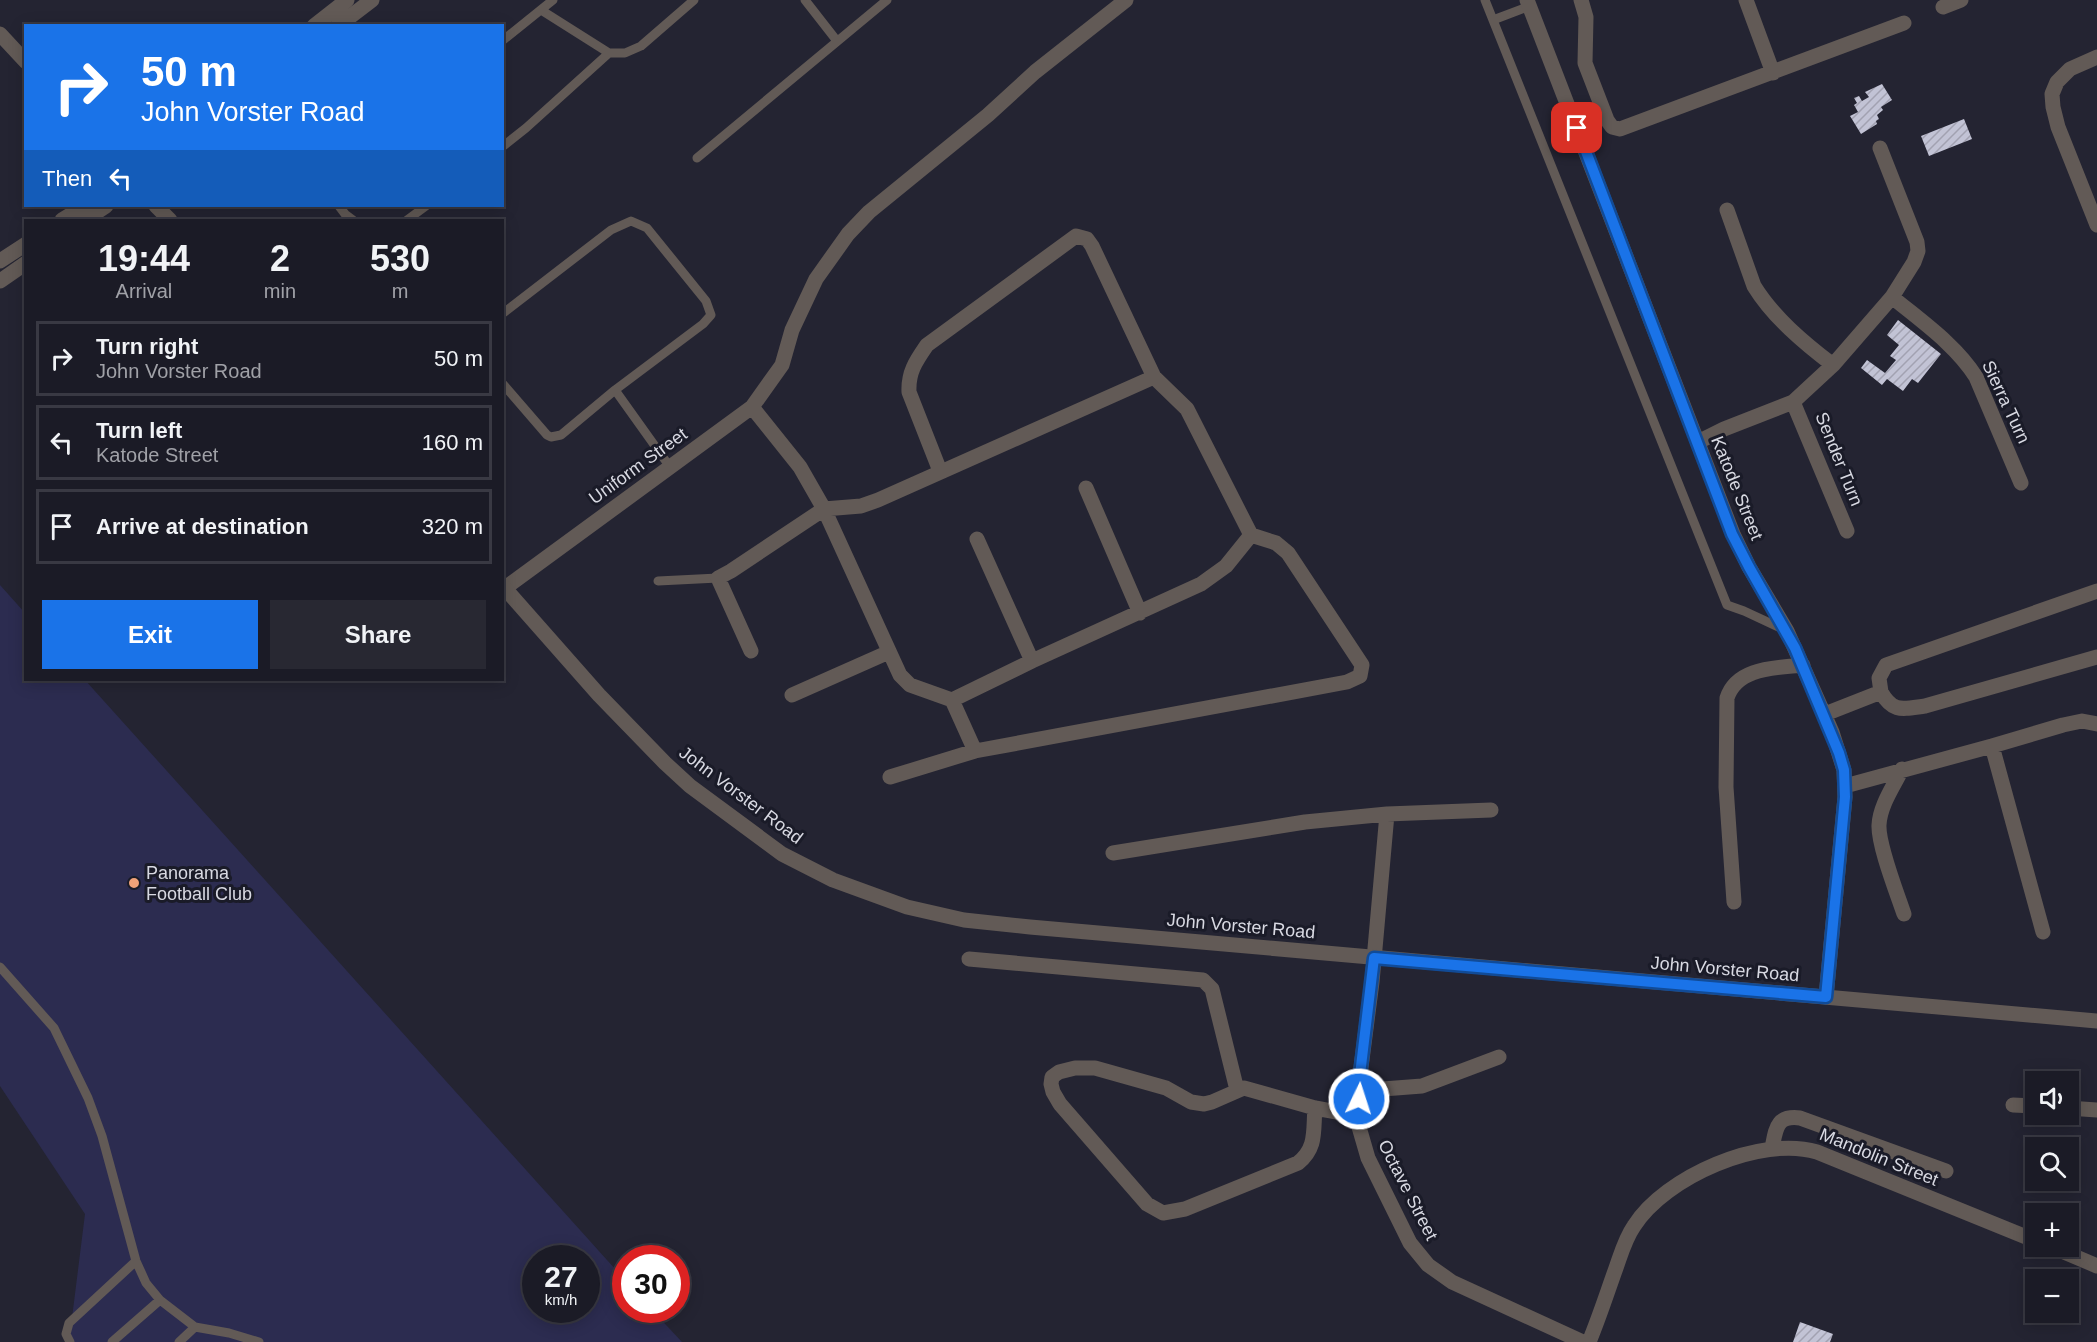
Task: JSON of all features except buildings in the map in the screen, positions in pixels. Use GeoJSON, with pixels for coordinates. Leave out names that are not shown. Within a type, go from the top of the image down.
{"type":"FeatureCollection","features":[{"type":"Feature","properties":{"kind":"street"},"geometry":{"type":"LineString","coordinates":[[317,24],[347,0]]}},
{"type":"Feature","properties":{"kind":"street"},"geometry":{"type":"LineString","coordinates":[[341,24],[372,0]]}},
{"type":"Feature","properties":{"kind":"street","name":"Uniform Street"},"geometry":{"type":"LineString","coordinates":[[504,587],[752,407],[782,365],[792,330],[816,279],[848,234],[869,212],[988,115],[1035,72],[1126,0]]}},
{"type":"Feature","properties":{"kind":"street"},"geometry":{"type":"LineString","coordinates":[[1581,0],[1586,17],[1585,63],[1607,120],[1614,128],[1624,129],[1904,23]]}},
{"type":"Feature","properties":{"kind":"street"},"geometry":{"type":"LineString","coordinates":[[1746,0],[1773,73]]}},
{"type":"Feature","properties":{"kind":"street"},"geometry":{"type":"LineString","coordinates":[[1943,7],[1961,0]]}},
{"type":"Feature","properties":{"kind":"street","name":"Katode Street"},"geometry":{"type":"LineString","coordinates":[[1529,3],[1741,551],[1803,665],[1842,762],[1845,786],[1841,848],[1826,997]]}},
{"type":"Feature","properties":{"kind":"street"},"geometry":{"type":"LineString","coordinates":[[0,34],[24,60]]}},
{"type":"Feature","properties":{"kind":"street"},"geometry":{"type":"LineString","coordinates":[[2097,57],[2070,69],[2057,82],[2052,94],[2058,127],[2097,225]]}},
{"type":"Feature","properties":{"kind":"street"},"geometry":{"type":"LineString","coordinates":[[1698,442],[1724,429],[1793,402],[1833,365],[1892,297],[1914,262],[1918,251],[1917,242],[1880,148]]}},
{"type":"Feature","properties":{"kind":"street"},"geometry":{"type":"LineString","coordinates":[[64,219],[83,207]]}},
{"type":"Feature","properties":{"kind":"street"},"geometry":{"type":"LineString","coordinates":[[87,219],[105,207]]}},
{"type":"Feature","properties":{"kind":"street"},"geometry":{"type":"LineString","coordinates":[[157,207],[169,219]]}},
{"type":"Feature","properties":{"kind":"street"},"geometry":{"type":"LineString","coordinates":[[1727,210],[1754,286],[1761,297],[1776,315],[1833,365]]}},
{"type":"Feature","properties":{"kind":"street"},"geometry":{"type":"LineString","coordinates":[[890,777],[975,751],[1347,682],[1360,676],[1362,665],[1288,553],[1276,543],[1251,535],[1187,409],[1154,377],[1087,239],[1076,236],[927,345],[914,362],[908,378],[909,392],[940,471]]}},
{"type":"Feature","properties":{"kind":"street"},"geometry":{"type":"LineString","coordinates":[[0,261],[24,245]]}},
{"type":"Feature","properties":{"kind":"street"},"geometry":{"type":"LineString","coordinates":[[0,281],[24,264]]}},
{"type":"Feature","properties":{"kind":"street","name":"Sierra Turn"},"geometry":{"type":"LineString","coordinates":[[1892,297],[1956,351],[1968,364],[1976,377],[2021,483]]}},
{"type":"Feature","properties":{"kind":"street"},"geometry":{"type":"LineString","coordinates":[[751,651],[718,578],[824,509],[861,507],[1154,377]]}},
{"type":"Feature","properties":{"kind":"street","name":"Sender Turn"},"geometry":{"type":"LineString","coordinates":[[1793,402],[1847,531]]}},
{"type":"Feature","properties":{"kind":"street"},"geometry":{"type":"LineString","coordinates":[[752,407],[800,467],[824,509],[900,675],[910,685],[952,700],[1214,576],[1226,566],[1251,535]]}},
{"type":"Feature","properties":{"kind":"street"},"geometry":{"type":"LineString","coordinates":[[1086,488],[1140,613]]}},
{"type":"Feature","properties":{"kind":"street"},"geometry":{"type":"LineString","coordinates":[[977,539],[1032,661]]}},
{"type":"Feature","properties":{"kind":"street","name":"John Vorster Road"},"geometry":{"type":"LineString","coordinates":[[504,587],[641,740],[690,786],[782,854],[833,880],[887,901],[964,920],[2097,1021]]}},
{"type":"Feature","properties":{"kind":"street"},"geometry":{"type":"LineString","coordinates":[[2097,591],[1887,665],[1879,678],[1881,692],[1887,703],[1901,709],[1924,706],[2097,657]]}},
{"type":"Feature","properties":{"kind":"street"},"geometry":{"type":"LineString","coordinates":[[792,695],[889,652]]}},
{"type":"Feature","properties":{"kind":"street"},"geometry":{"type":"LineString","coordinates":[[1734,902],[1726,787],[1727,698],[1730,687],[1743,677],[1760,671],[1803,665]]}},
{"type":"Feature","properties":{"kind":"street"},"geometry":{"type":"LineString","coordinates":[[1824,714],[1881,692]]}},
{"type":"Feature","properties":{"kind":"street"},"geometry":{"type":"LineString","coordinates":[[952,700],[975,751]]}},
{"type":"Feature","properties":{"kind":"street"},"geometry":{"type":"LineString","coordinates":[[1845,786],[2063,725],[2082,721],[2097,724]]}},
{"type":"Feature","properties":{"kind":"street"},"geometry":{"type":"LineString","coordinates":[[1992,746],[2043,932]]}},
{"type":"Feature","properties":{"kind":"street"},"geometry":{"type":"LineString","coordinates":[[1902,769],[1885,802],[1879,823],[1880,837],[1904,914]]}},
{"type":"Feature","properties":{"kind":"street"},"geometry":{"type":"LineString","coordinates":[[1113,854],[1305,822],[1387,814],[1491,810]]}},
{"type":"Feature","properties":{"kind":"street","name":"Octave Street"},"geometry":{"type":"LineString","coordinates":[[1387,814],[1374,958],[1359,1083],[1361,1139],[1372,1168],[1410,1243],[1428,1265],[1452,1282],[1583,1342]]}},
{"type":"Feature","properties":{"kind":"street"},"geometry":{"type":"LineString","coordinates":[[969,959],[1203,980],[1212,989],[1237,1090]]}},
{"type":"Feature","properties":{"kind":"street"},"geometry":{"type":"LineString","coordinates":[[1359,1083],[1383,1089],[1422,1086],[1499,1057]]}},
{"type":"Feature","properties":{"kind":"street"},"geometry":{"type":"LineString","coordinates":[[1315,1108],[1312,1145],[1307,1156],[1298,1162],[1185,1209],[1163,1213],[1147,1204],[1089,1138],[1060,1104],[1051,1084],[1052,1077],[1059,1072],[1075,1068],[1095,1068],[1145,1081],[1166,1088],[1191,1101],[1204,1104],[1244,1088],[1315,1108],[1359,1116]]}},
{"type":"Feature","properties":{"kind":"street"},"geometry":{"type":"LineString","coordinates":[[2013,1105],[2025,1106]]}},
{"type":"Feature","properties":{"kind":"street"},"geometry":{"type":"LineString","coordinates":[[2079,1109],[2097,1110]]}},
{"type":"Feature","properties":{"kind":"street"},"geometry":{"type":"LineString","coordinates":[[1772,1148],[1778,1125],[1783,1119],[1800,1118],[1946,1171]]}},
{"type":"Feature","properties":{"kind":"street","name":"Mandolin Street"},"geometry":{"type":"LineString","coordinates":[[1589,1342],[1623,1246],[1634,1225],[1644,1213],[1671,1189],[1692,1176],[1738,1157],[1772,1148],[1793,1147],[1817,1152],[2025,1237]]}},
{"type":"Feature","properties":{"kind":"street"},"geometry":{"type":"LineString","coordinates":[[2075,1257],[2097,1266]]}},
{"type":"Feature","properties":{"kind":"lane"},"geometry":{"type":"LineString","coordinates":[[504,39],[553,0]]}},
{"type":"Feature","properties":{"kind":"lane"},"geometry":{"type":"LineString","coordinates":[[541,10],[609,53],[625,53],[641,46],[694,0]]}},
{"type":"Feature","properties":{"kind":"lane"},"geometry":{"type":"LineString","coordinates":[[806,0],[837,41]]}},
{"type":"Feature","properties":{"kind":"lane"},"geometry":{"type":"LineString","coordinates":[[697,158],[887,0]]}},
{"type":"Feature","properties":{"kind":"lane"},"geometry":{"type":"LineString","coordinates":[[1485,0],[1727,605],[1787,632]]}},
{"type":"Feature","properties":{"kind":"lane"},"geometry":{"type":"LineString","coordinates":[[1493,20],[1529,3]]}},
{"type":"Feature","properties":{"kind":"lane"},"geometry":{"type":"LineString","coordinates":[[504,145],[609,53]]}},
{"type":"Feature","properties":{"kind":"lane"},"geometry":{"type":"LineString","coordinates":[[340,207],[352,219]]}},
{"type":"Feature","properties":{"kind":"lane"},"geometry":{"type":"LineString","coordinates":[[408,219],[425,207]]}},
{"type":"Feature","properties":{"kind":"lane"},"geometry":{"type":"LineString","coordinates":[[504,312],[618,226],[631,221],[647,228],[706,301],[711,315],[703,324],[615,390],[561,435],[551,437],[504,385]]}},
{"type":"Feature","properties":{"kind":"lane"},"geometry":{"type":"LineString","coordinates":[[615,390],[670,467]]}},
{"type":"Feature","properties":{"kind":"lane"},"geometry":{"type":"LineString","coordinates":[[658,581],[718,578]]}},
{"type":"Feature","properties":{"kind":"lane"},"geometry":{"type":"LineString","coordinates":[[0,967],[54,1028],[88,1098],[102,1136],[136,1261],[146,1283],[160,1300],[195,1327],[229,1333],[259,1342]]}},
{"type":"Feature","properties":{"kind":"lane"},"geometry":{"type":"LineString","coordinates":[[70,1342],[66,1334],[69,1323],[136,1261]]}},
{"type":"Feature","properties":{"kind":"lane"},"geometry":{"type":"LineString","coordinates":[[112,1342],[160,1300]]}},
{"type":"Feature","properties":{"kind":"lane"},"geometry":{"type":"LineString","coordinates":[[179,1342],[195,1327]]}},
{"type":"Feature","properties":{"kind":"shaded area","name":"Panorama Football Club"},"geometry":{"type":"Polygon","coordinates":[[[0,585],[24,612],[24,681],[86,681],[594,1245],[522,1245],[522,1323],[600,1323],[600,1252],[612,1266],[612,1323],[664,1323],[682,1342],[69,1342],[85,1214],[0,1086],[0,585]]]}},
{"type":"Feature","properties":{"kind":"place","name":"Panorama Football Club"},"geometry":{"type":"Point","coordinates":[134,883]}},
{"type":"Feature","properties":{"kind":"route"},"geometry":{"type":"LineString","coordinates":[[1359,1099],[1374,958],[1826,997],[1841,848],[1845,797],[1844,770],[1832,732],[1795,648],[1732,534],[1577,128]]}}]}
